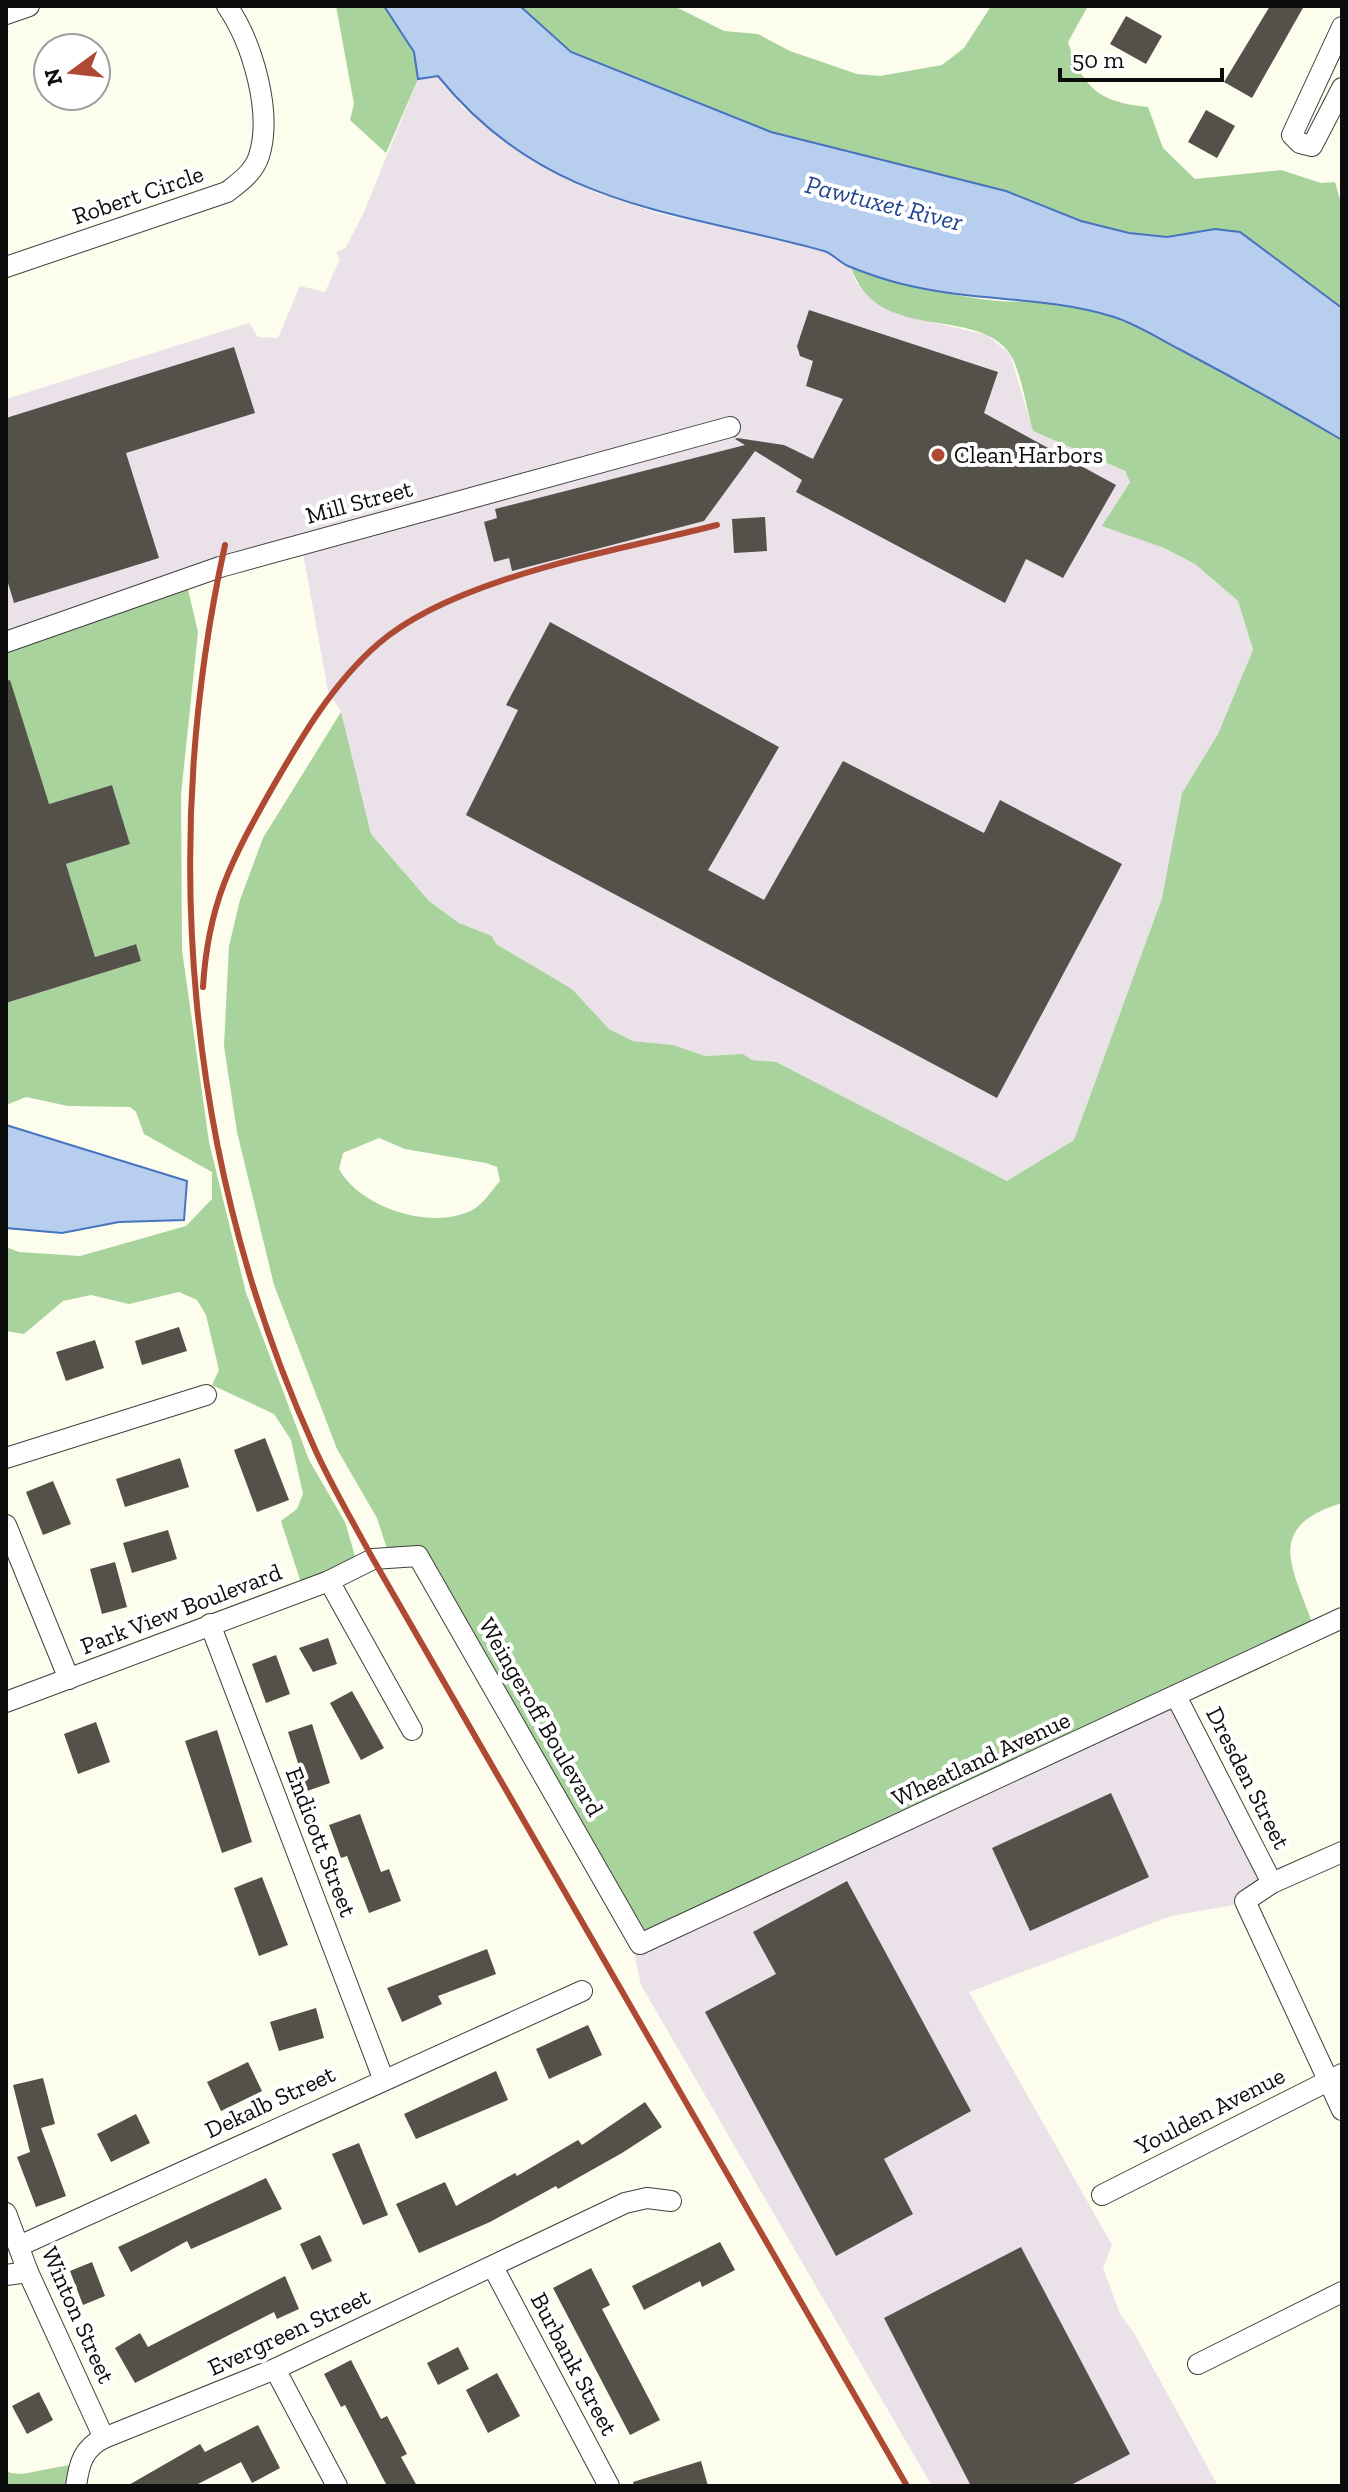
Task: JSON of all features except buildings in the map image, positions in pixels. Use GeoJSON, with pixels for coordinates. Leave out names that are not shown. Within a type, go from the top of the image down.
{"type":"FeatureCollection","features":[{"type":"Feature","properties":{"kind":"street"},"geometry":{"type":"LineString","coordinates":[[6,14],[29,6]]}},
{"type":"Feature","properties":{"kind":"street","name":"Robert Circle"},"geometry":{"type":"LineString","coordinates":[[6,267],[227,192],[248,176],[259,156],[260,94],[242,28],[227,6]]}},
{"type":"Feature","properties":{"kind":"street"},"geometry":{"type":"LineString","coordinates":[[1342,27],[1292,135],[1300,143],[1312,146],[1342,88]]}},
{"type":"Feature","properties":{"kind":"street","name":"Mill Street"},"geometry":{"type":"LineString","coordinates":[[6,642],[220,567],[730,427]]}},
{"type":"Feature","properties":{"kind":"street"},"geometry":{"type":"LineString","coordinates":[[6,1458],[206,1395]]}},
{"type":"Feature","properties":{"kind":"street"},"geometry":{"type":"LineString","coordinates":[[6,1525],[69,1679]]}},
{"type":"Feature","properties":{"kind":"street","name":"Weingeroff Boulevard"},"geometry":{"type":"LineString","coordinates":[[373,1559],[418,1556],[640,1944]]}},
{"type":"Feature","properties":{"kind":"street","name":"Park View Boulevard"},"geometry":{"type":"LineString","coordinates":[[6,1702],[329,1581],[373,1559]]}},
{"type":"Feature","properties":{"kind":"street"},"geometry":{"type":"LineString","coordinates":[[329,1581],[412,1730]]}},
{"type":"Feature","properties":{"kind":"street","name":"Wheatland Avenue"},"geometry":{"type":"LineString","coordinates":[[640,1944],[1177,1698],[1342,1618]]}},
{"type":"Feature","properties":{"kind":"street","name":"Endicott Street"},"geometry":{"type":"LineString","coordinates":[[210,1624],[383,2078]]}},
{"type":"Feature","properties":{"kind":"street","name":"Dresden Street"},"geometry":{"type":"LineString","coordinates":[[1177,1698],[1272,1883]]}},
{"type":"Feature","properties":{"kind":"street"},"geometry":{"type":"LineString","coordinates":[[1342,1852],[1272,1883],[1245,1901],[1335,2077],[1342,2110]]}},
{"type":"Feature","properties":{"kind":"street","name":"Dekalb Street"},"geometry":{"type":"LineString","coordinates":[[19,2246],[383,2078],[582,1991]]}},
{"type":"Feature","properties":{"kind":"street","name":"Youlden Avenue"},"geometry":{"type":"LineString","coordinates":[[1102,2195],[1335,2077]]}},
{"type":"Feature","properties":{"kind":"street","name":"Evergreen Street"},"geometry":{"type":"LineString","coordinates":[[104,2438],[275,2369],[625,2203],[647,2198],[671,2201]]}},
{"type":"Feature","properties":{"kind":"street","name":"Winton Street"},"geometry":{"type":"LineString","coordinates":[[6,2213],[28,2272],[104,2438]]}},
{"type":"Feature","properties":{"kind":"street","name":"Burbank Street"},"geometry":{"type":"LineString","coordinates":[[493,2267],[609,2486]]}},
{"type":"Feature","properties":{"kind":"street"},"geometry":{"type":"LineString","coordinates":[[6,2275],[28,2272]]}},
{"type":"Feature","properties":{"kind":"street"},"geometry":{"type":"LineString","coordinates":[[1198,2364],[1342,2292]]}},
{"type":"Feature","properties":{"kind":"street"},"geometry":{"type":"LineString","coordinates":[[275,2369],[337,2486]]}},
{"type":"Feature","properties":{"kind":"street"},"geometry":{"type":"LineString","coordinates":[[76,2486],[79,2461],[93,2443],[104,2438]]}},
{"type":"Feature","properties":{"kind":"shaded area"},"geometry":{"type":"Polygon","coordinates":[[[438,76],[463,108],[592,191],[657,213],[826,251],[851,267],[856,283],[896,314],[987,335],[1010,354],[1033,431],[1124,471],[1130,481],[1103,526],[1164,548],[1195,564],[1238,601],[1253,651],[1218,734],[1182,793],[1162,898],[1074,1140],[1007,1181],[777,1063],[752,1060],[743,1054],[705,1056],[673,1045],[633,1041],[609,1029],[572,989],[496,944],[492,936],[459,923],[429,901],[371,834],[341,712],[328,691],[303,553],[6,640],[6,399],[249,323],[258,337],[278,338],[300,286],[325,292],[340,259],[336,252],[345,249],[364,212],[418,79],[438,76]]]}},
{"type":"Feature","properties":{"kind":"shaded area"},"geometry":{"type":"Polygon","coordinates":[[[1165,1698],[1276,1877],[1240,1904],[1171,1916],[969,1992],[1112,2245],[1103,2268],[1120,2314],[1134,2333],[1218,2486],[932,2486],[641,1985],[631,1938],[1165,1698]]]}},
{"type":"Feature","properties":{"kind":"green space"},"geometry":{"type":"Polygon","coordinates":[[[336,6],[384,6],[414,52],[418,79],[386,153],[350,120],[354,104],[336,6]]]}},
{"type":"Feature","properties":{"kind":"green space"},"geometry":{"type":"Polygon","coordinates":[[[520,6],[674,6],[724,31],[758,34],[790,51],[857,74],[880,76],[942,65],[964,48],[991,6],[1088,6],[1068,42],[1080,71],[1087,82],[1105,97],[1148,107],[1163,148],[1195,179],[1281,170],[1321,183],[1335,182],[1342,207],[1342,308],[1240,232],[1215,229],[1167,237],[1129,233],[1081,221],[1006,191],[771,132],[571,52],[520,6]]]}},
{"type":"Feature","properties":{"kind":"green space"},"geometry":{"type":"Polygon","coordinates":[[[851,267],[961,296],[1071,304],[1104,314],[1175,344],[1342,440],[1342,1503],[1317,1513],[1301,1524],[1293,1537],[1290,1552],[1293,1568],[1313,1625],[643,1932],[433,1563],[391,1561],[377,1518],[337,1449],[274,1285],[237,1132],[224,1046],[229,946],[240,900],[263,838],[341,712],[371,834],[429,901],[459,923],[492,936],[496,944],[572,989],[609,1029],[633,1041],[673,1045],[705,1056],[743,1054],[752,1060],[776,1062],[1007,1181],[1074,1140],[1162,898],[1182,793],[1218,734],[1253,650],[1238,601],[1195,564],[1164,548],[1102,526],[1130,482],[1125,471],[1033,431],[1014,361],[995,339],[975,330],[904,316],[882,307],[864,291],[851,267]],[[379,1138],[343,1153],[339,1169],[363,1195],[380,1205],[419,1217],[439,1218],[474,1209],[500,1181],[497,1167],[486,1163],[405,1149],[379,1138]]]}},
{"type":"Feature","properties":{"kind":"green space"},"geometry":{"type":"Polygon","coordinates":[[[187,585],[198,632],[181,795],[182,950],[209,1142],[246,1293],[309,1460],[345,1522],[359,1570],[303,1589],[281,1521],[297,1509],[303,1494],[291,1440],[274,1414],[212,1385],[219,1370],[206,1315],[197,1300],[179,1292],[129,1304],[91,1295],[63,1301],[24,1334],[6,1331],[6,1247],[19,1252],[80,1256],[186,1226],[212,1199],[212,1172],[144,1134],[136,1112],[130,1107],[68,1106],[26,1097],[6,1105],[6,1003],[141,961],[135,944],[95,957],[66,864],[130,844],[112,785],[49,804],[6,706],[6,643],[187,585]]]}},
{"type":"Feature","properties":{"kind":"green space"},"geometry":{"type":"Polygon","coordinates":[[[85,2462],[84,2486],[6,2486],[6,2469],[10,2473],[22,2474],[85,2462]]]}},
{"type":"Feature","properties":{"kind":"water","name":"Pawtuxet River"},"geometry":{"type":"Polygon","coordinates":[[[384,6],[520,6],[571,52],[771,132],[1006,191],[1081,221],[1129,233],[1167,237],[1215,229],[1240,232],[1342,308],[1342,440],[1139,327],[1114,317],[1039,302],[962,295],[903,284],[848,266],[824,251],[664,212],[615,198],[567,179],[522,153],[479,120],[438,76],[418,79],[414,52],[384,6]]]}},
{"type":"Feature","properties":{"kind":"water"},"geometry":{"type":"Polygon","coordinates":[[[6,1125],[187,1181],[184,1220],[119,1222],[62,1233],[6,1228],[6,1125]]]}},
{"type":"Feature","properties":{"kind":"railway"},"geometry":{"type":"LineString","coordinates":[[203,987],[216,907],[244,839],[318,712],[346,676],[378,644],[411,621],[449,601],[493,584],[586,556],[717,525]]}},
{"type":"Feature","properties":{"kind":"railway"},"geometry":{"type":"LineString","coordinates":[[225,545],[205,659],[193,773],[190,888],[197,1003],[212,1117],[237,1229],[271,1339],[314,1447],[373,1559],[907,2486]]}},
{"type":"Feature","properties":{"kind":"place","name":"Clean Harbors"},"geometry":{"type":"Point","coordinates":[938,455]}}]}
